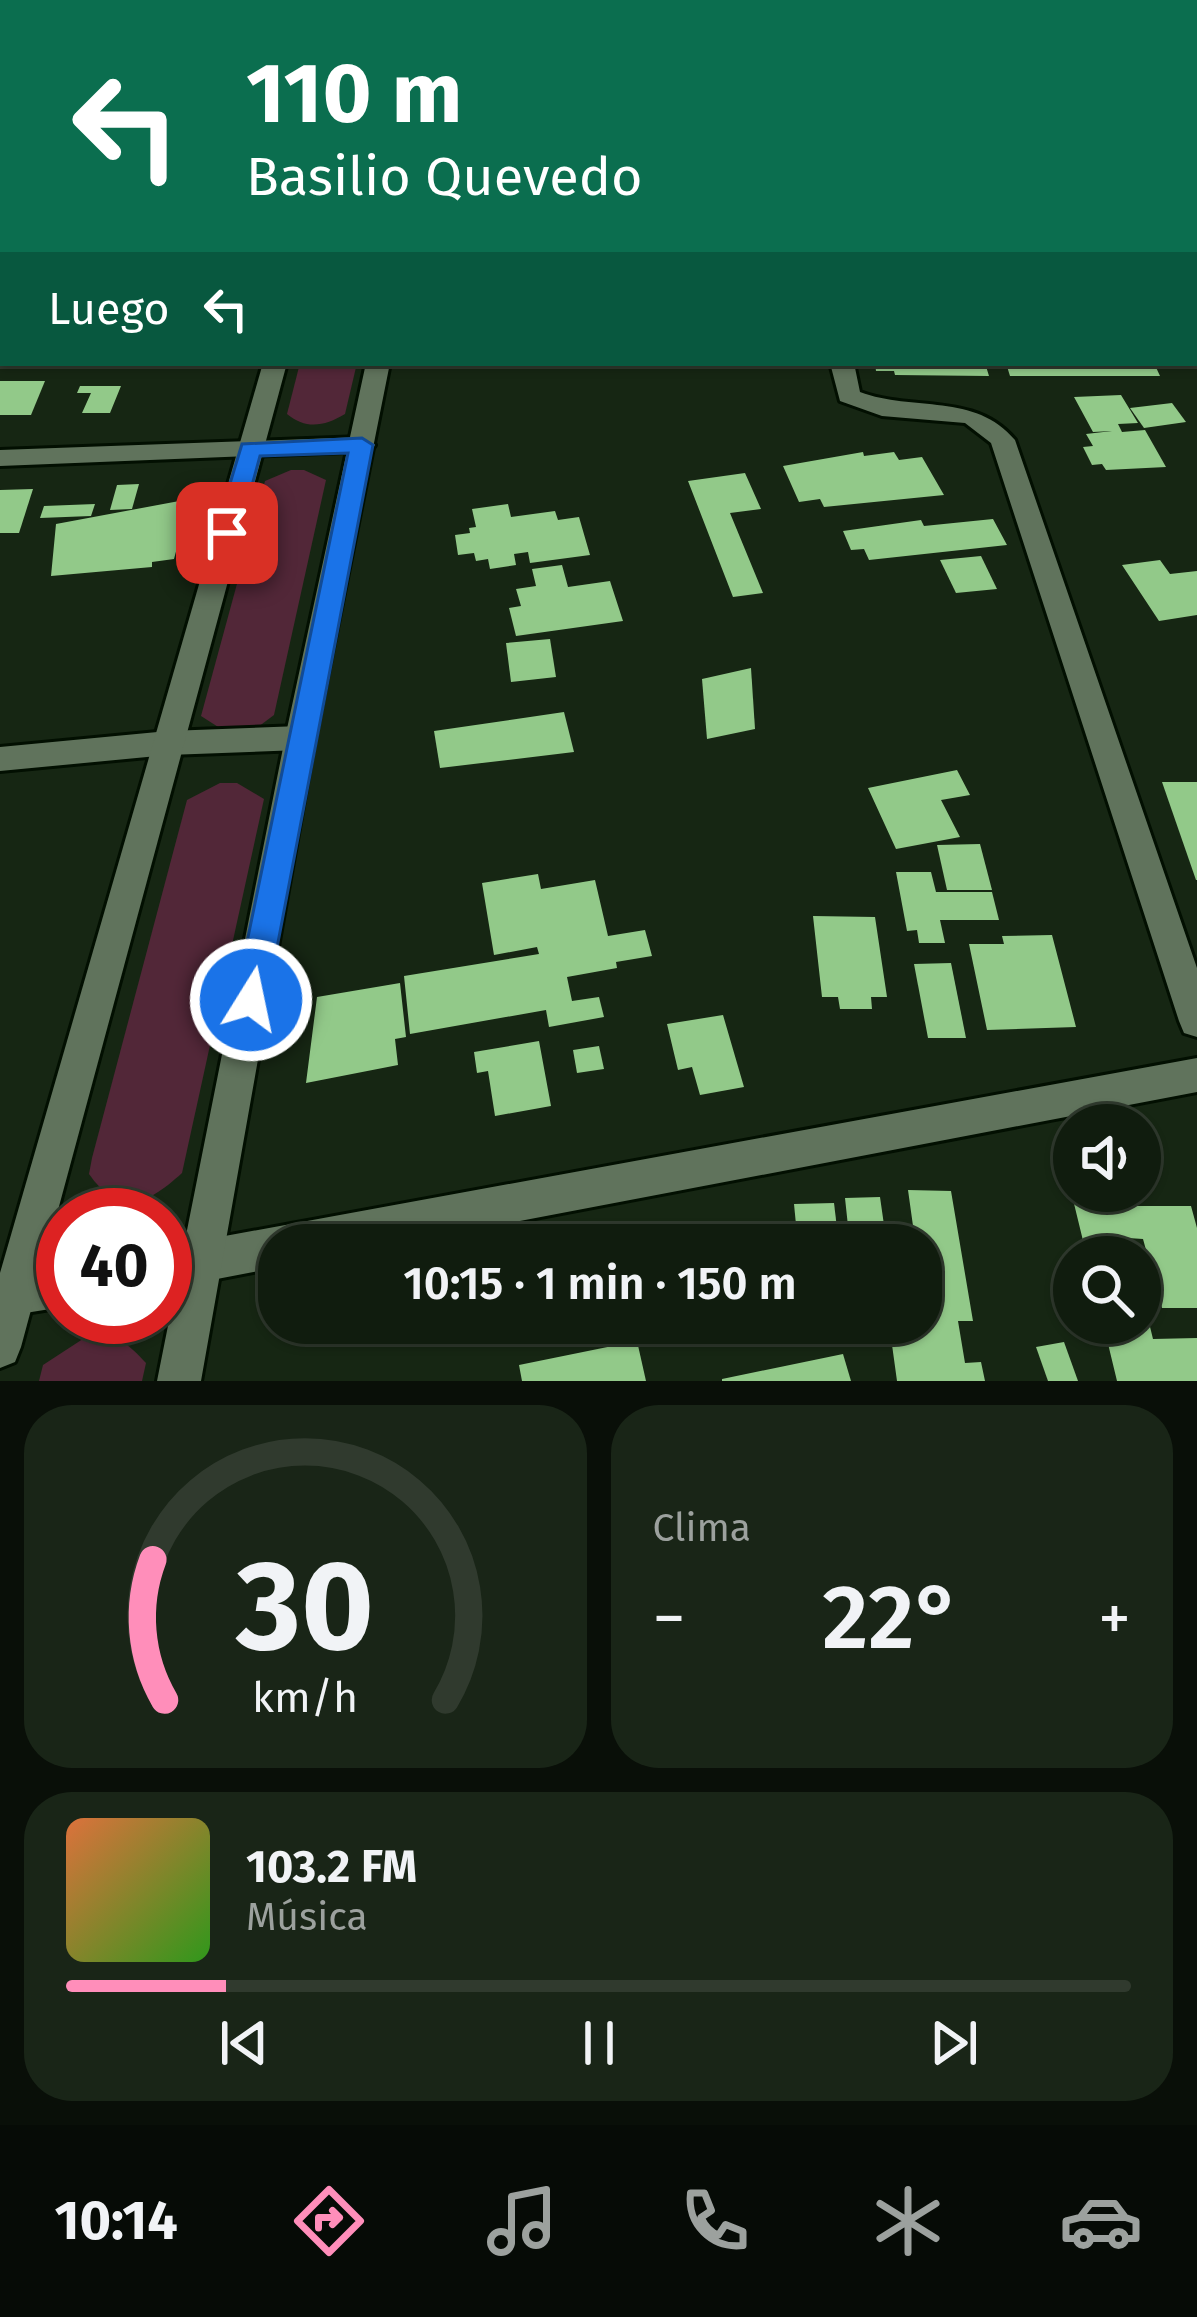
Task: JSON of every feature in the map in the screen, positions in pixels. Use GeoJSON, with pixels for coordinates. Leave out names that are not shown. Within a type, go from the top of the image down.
{"type":"FeatureCollection","features":[{"type":"Feature","properties":{"kind":"street"},"geometry":{"type":"LineString","coordinates":[[0,1348],[7,1295],[274,366]]}},
{"type":"Feature","properties":{"kind":"street"},"geometry":{"type":"LineString","coordinates":[[192,1228],[377,366]]}},
{"type":"Feature","properties":{"kind":"street"},"geometry":{"type":"LineString","coordinates":[[843,366],[849,396],[882,409],[972,416],[1002,440],[1197,1021]]}},
{"type":"Feature","properties":{"kind":"street"},"geometry":{"type":"LineString","coordinates":[[0,458],[362,445]]}},
{"type":"Feature","properties":{"kind":"street"},"geometry":{"type":"LineString","coordinates":[[0,759],[169,743],[300,738]]}},
{"type":"Feature","properties":{"kind":"street"},"geometry":{"type":"LineString","coordinates":[[401,1224],[1197,1075]]}},
{"type":"Feature","properties":{"kind":"street"},"geometry":{"type":"LineString","coordinates":[[192,1263],[258,1251]]}},
{"type":"Feature","properties":{"kind":"street"},"geometry":{"type":"LineString","coordinates":[[178,1381],[180,1344]]}},
{"type":"Feature","properties":{"kind":"shaded area"},"geometry":{"type":"Polygon","coordinates":[[[299,366],[356,366],[345,414],[316,424],[287,414],[299,366]]]}},
{"type":"Feature","properties":{"kind":"shaded area"},"geometry":{"type":"Polygon","coordinates":[[[291,470],[326,480],[274,715],[258,727],[226,732],[201,716],[265,481],[291,470]]]}},
{"type":"Feature","properties":{"kind":"shaded area"},"geometry":{"type":"Polygon","coordinates":[[[220,783],[237,783],[264,799],[182,1173],[162,1188],[101,1188],[89,1174],[92,1158],[187,800],[220,783]]]}},
{"type":"Feature","properties":{"kind":"shaded area"},"geometry":{"type":"Polygon","coordinates":[[[75,1344],[125,1344],[146,1363],[142,1381],[39,1381],[43,1365],[75,1344]]]}},
{"type":"Feature","properties":{"kind":"building"},"geometry":{"type":"Polygon","coordinates":[[[875,366],[986,366],[989,376],[895,375],[894,371],[876,371],[875,366]]]}},
{"type":"Feature","properties":{"kind":"building"},"geometry":{"type":"Polygon","coordinates":[[[1007,366],[1155,366],[1160,376],[1010,376],[1007,366]]]}},
{"type":"Feature","properties":{"kind":"building"},"geometry":{"type":"Polygon","coordinates":[[[0,381],[45,381],[31,415],[0,415],[0,381]]]}},
{"type":"Feature","properties":{"kind":"building"},"geometry":{"type":"Polygon","coordinates":[[[80,386],[121,386],[110,413],[82,413],[91,393],[77,393],[80,386]]]}},
{"type":"Feature","properties":{"kind":"building"},"geometry":{"type":"Polygon","coordinates":[[[1121,395],[1138,423],[1118,424],[1122,432],[1145,430],[1166,467],[1106,470],[1102,464],[1092,465],[1083,447],[1093,446],[1086,434],[1112,431],[1093,432],[1074,397],[1121,395]]]}},
{"type":"Feature","properties":{"kind":"building"},"geometry":{"type":"Polygon","coordinates":[[[1172,403],[1186,422],[1144,428],[1130,408],[1172,403]]]}},
{"type":"Feature","properties":{"kind":"building"},"geometry":{"type":"Polygon","coordinates":[[[863,452],[864,456],[894,452],[899,460],[922,457],[944,495],[824,507],[820,499],[799,502],[783,466],[863,452]]]}},
{"type":"Feature","properties":{"kind":"building"},"geometry":{"type":"Polygon","coordinates":[[[745,473],[761,509],[730,513],[763,593],[733,597],[688,481],[745,473]]]}},
{"type":"Feature","properties":{"kind":"building"},"geometry":{"type":"Polygon","coordinates":[[[139,484],[132,509],[110,510],[117,485],[139,484]]]}},
{"type":"Feature","properties":{"kind":"building"},"geometry":{"type":"Polygon","coordinates":[[[33,489],[19,533],[0,533],[0,490],[33,489]]]}},
{"type":"Feature","properties":{"kind":"building"},"geometry":{"type":"Polygon","coordinates":[[[190,499],[174,559],[152,562],[152,567],[51,576],[56,524],[190,499]]]}},
{"type":"Feature","properties":{"kind":"building"},"geometry":{"type":"Polygon","coordinates":[[[95,504],[91,516],[40,518],[44,506],[95,504]]]}},
{"type":"Feature","properties":{"kind":"building"},"geometry":{"type":"Polygon","coordinates":[[[508,504],[511,517],[555,511],[558,520],[579,517],[590,555],[530,563],[528,552],[514,554],[516,565],[490,569],[488,559],[476,561],[474,553],[458,555],[455,535],[476,527],[472,509],[508,504]]]}},
{"type":"Feature","properties":{"kind":"building"},"geometry":{"type":"Polygon","coordinates":[[[993,519],[1007,545],[869,560],[864,549],[851,550],[843,531],[921,520],[924,526],[993,519]]]}},
{"type":"Feature","properties":{"kind":"building"},"geometry":{"type":"Polygon","coordinates":[[[981,556],[997,589],[956,593],[940,560],[981,556]]]}},
{"type":"Feature","properties":{"kind":"building"},"geometry":{"type":"Polygon","coordinates":[[[1160,560],[1170,574],[1197,571],[1197,615],[1159,621],[1122,565],[1160,560]]]}},
{"type":"Feature","properties":{"kind":"building"},"geometry":{"type":"Polygon","coordinates":[[[562,565],[568,587],[610,581],[623,621],[516,636],[509,608],[521,606],[516,589],[536,586],[532,569],[562,565]]]}},
{"type":"Feature","properties":{"kind":"building"},"geometry":{"type":"Polygon","coordinates":[[[550,639],[556,677],[511,682],[506,643],[550,639]]]}},
{"type":"Feature","properties":{"kind":"building"},"geometry":{"type":"Polygon","coordinates":[[[751,668],[755,729],[707,739],[702,679],[751,668]]]}},
{"type":"Feature","properties":{"kind":"building"},"geometry":{"type":"Polygon","coordinates":[[[564,712],[574,752],[440,768],[434,731],[564,712]]]}},
{"type":"Feature","properties":{"kind":"building"},"geometry":{"type":"Polygon","coordinates":[[[957,770],[970,795],[941,800],[960,837],[896,849],[868,788],[957,770]]]}},
{"type":"Feature","properties":{"kind":"building"},"geometry":{"type":"Polygon","coordinates":[[[1162,782],[1197,782],[1197,880],[1196,880],[1162,782]]]}},
{"type":"Feature","properties":{"kind":"building"},"geometry":{"type":"Polygon","coordinates":[[[980,844],[992,890],[947,890],[937,845],[980,844]]]}},
{"type":"Feature","properties":{"kind":"building"},"geometry":{"type":"Polygon","coordinates":[[[896,872],[931,872],[936,892],[992,892],[999,920],[940,920],[945,943],[919,943],[917,930],[907,931],[896,872]]]}},
{"type":"Feature","properties":{"kind":"building"},"geometry":{"type":"Polygon","coordinates":[[[538,874],[541,889],[595,880],[608,936],[645,930],[652,956],[567,977],[572,1001],[599,997],[604,1017],[549,1027],[546,1010],[410,1034],[404,976],[539,954],[537,947],[494,955],[482,883],[538,874]]]}},
{"type":"Feature","properties":{"kind":"building"},"geometry":{"type":"Polygon","coordinates":[[[813,916],[875,917],[887,997],[871,997],[872,1009],[840,1009],[838,997],[822,997],[813,916]]]}},
{"type":"Feature","properties":{"kind":"building"},"geometry":{"type":"Polygon","coordinates":[[[1052,935],[1076,1027],[987,1030],[969,944],[1004,944],[1002,936],[1052,935]]]}},
{"type":"Feature","properties":{"kind":"building"},"geometry":{"type":"Polygon","coordinates":[[[951,963],[966,1038],[928,1038],[914,964],[951,963]]]}},
{"type":"Feature","properties":{"kind":"building"},"geometry":{"type":"Polygon","coordinates":[[[400,983],[406,1037],[395,1039],[398,1065],[306,1083],[317,997],[400,983]]]}},
{"type":"Feature","properties":{"kind":"building"},"geometry":{"type":"Polygon","coordinates":[[[723,1015],[744,1087],[700,1095],[692,1067],[678,1070],[667,1024],[723,1015]]]}},
{"type":"Feature","properties":{"kind":"building"},"geometry":{"type":"Polygon","coordinates":[[[539,1041],[551,1106],[495,1116],[488,1071],[477,1073],[474,1052],[539,1041]]]}},
{"type":"Feature","properties":{"kind":"building"},"geometry":{"type":"Polygon","coordinates":[[[599,1046],[604,1069],[577,1073],[573,1050],[599,1046]]]}},
{"type":"Feature","properties":{"kind":"building"},"geometry":{"type":"Polygon","coordinates":[[[908,1190],[951,1191],[973,1321],[958,1321],[965,1363],[981,1362],[985,1381],[897,1381],[892,1344],[942,1344],[942,1224],[913,1224],[908,1190]]]}},
{"type":"Feature","properties":{"kind":"building"},"geometry":{"type":"Polygon","coordinates":[[[880,1197],[884,1224],[848,1224],[845,1198],[880,1197]]]}},
{"type":"Feature","properties":{"kind":"building"},"geometry":{"type":"Polygon","coordinates":[[[834,1203],[836,1224],[796,1224],[794,1204],[834,1203]]]}},
{"type":"Feature","properties":{"kind":"building"},"geometry":{"type":"Polygon","coordinates":[[[1161,1206],[1191,1206],[1197,1228],[1197,1308],[1162,1308],[1161,1236],[1082,1236],[1076,1212],[1161,1212],[1161,1206]]]}},
{"type":"Feature","properties":{"kind":"building"},"geometry":{"type":"Polygon","coordinates":[[[1197,1338],[1197,1381],[1117,1381],[1108,1344],[1197,1338]]]}},
{"type":"Feature","properties":{"kind":"building"},"geometry":{"type":"Polygon","coordinates":[[[638,1344],[646,1381],[522,1381],[519,1365],[638,1344]]]}},
{"type":"Feature","properties":{"kind":"building"},"geometry":{"type":"Polygon","coordinates":[[[1065,1344],[1078,1381],[1048,1381],[1036,1347],[1065,1344]]]}},
{"type":"Feature","properties":{"kind":"building"},"geometry":{"type":"Polygon","coordinates":[[[843,1354],[851,1381],[722,1381],[722,1379],[843,1354]]]}},
{"type":"Feature","properties":{"kind":"route"},"geometry":{"type":"LineString","coordinates":[[227,533],[250,449],[362,445],[251,1000]]}}]}
